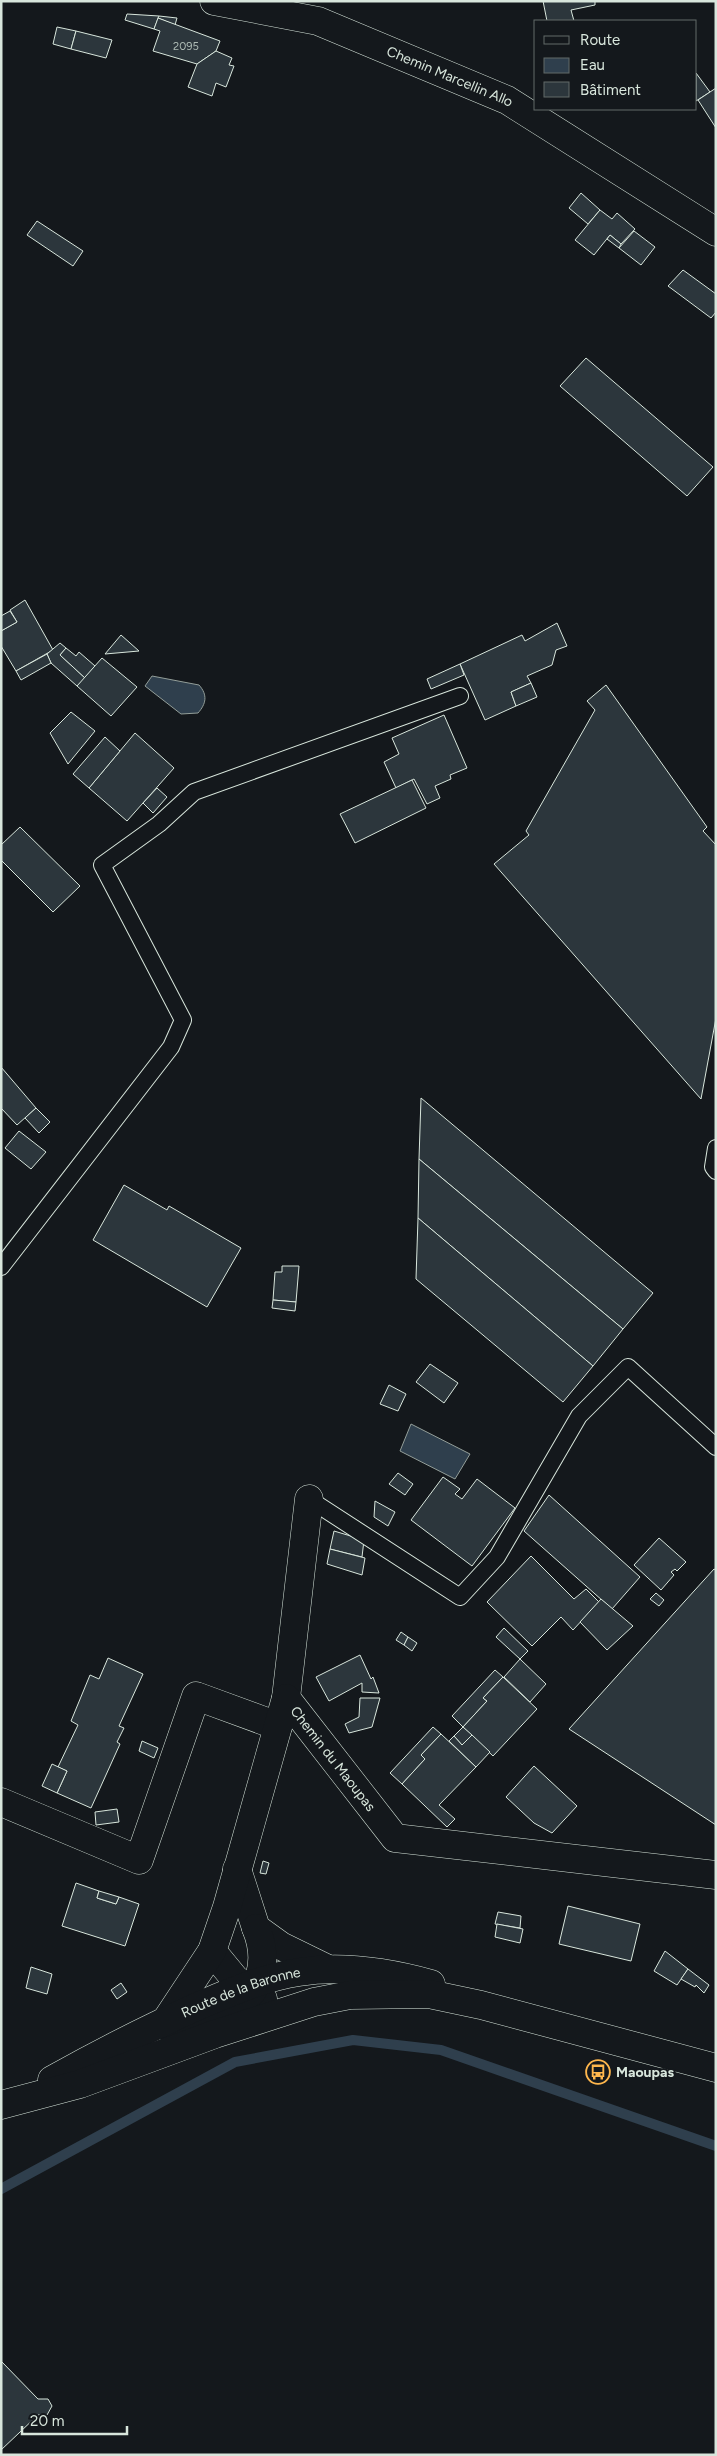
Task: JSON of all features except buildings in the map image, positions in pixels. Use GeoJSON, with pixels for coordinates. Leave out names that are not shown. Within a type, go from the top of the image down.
{"type":"FeatureCollection","features":[{"type":"Feature","properties":{"kind":"street","name":"Chemin Marcellin Allo"},"geometry":{"type":"LineString","coordinates":[[214,1],[318,21],[507,100],[716,232]]}},
{"type":"Feature","properties":{"kind":"street"},"geometry":{"type":"LineString","coordinates":[[286,1698],[309,1499]]}},
{"type":"Feature","properties":{"kind":"street"},"geometry":{"type":"LineString","coordinates":[[1,1802],[138,1860],[196,1696],[278,1726]]}},
{"type":"Feature","properties":{"kind":"street","name":"Chemin du Maoupas"},"geometry":{"type":"LineString","coordinates":[[167,2019],[212,1951],[286,1698]]}},
{"type":"Feature","properties":{"kind":"street","name":"Chemin du Maoupas"},"geometry":{"type":"LineString","coordinates":[[286,1698],[395,1838],[716,1875]]}},
{"type":"Feature","properties":{"kind":"street"},"geometry":{"type":"LineString","coordinates":[[154,2057],[252,1987],[263,1958],[262,1942],[237,1869]]}},
{"type":"Feature","properties":{"kind":"street"},"geometry":{"type":"LineString","coordinates":[[256,1928],[281,1946],[328,1969]]}},
{"type":"Feature","properties":{"kind":"street"},"geometry":{"type":"LineString","coordinates":[[212,1951],[252,1987],[260,1998],[294,2008]]}},
{"type":"Feature","properties":{"kind":"street","name":"Route de la Baronne"},"geometry":{"type":"LineString","coordinates":[[8,2102],[167,2019],[252,1987],[299,1972],[328,1969],[390,1973],[431,1984],[481,2004]]}},
{"type":"Feature","properties":{"kind":"street","name":"Route de la Baronne"},"geometry":{"type":"LineString","coordinates":[[8,2102],[80,2084],[314,2002],[350,1995],[388,1993],[429,1994],[481,2004],[716,2068]]}},
{"type":"Feature","properties":{"kind":"lane"},"geometry":{"type":"LineString","coordinates":[[1,1267],[171,1047],[183,1020],[102,865],[159,824],[194,792],[460,696]]}},
{"type":"Feature","properties":{"kind":"lane"},"geometry":{"type":"LineString","coordinates":[[716,1148],[713,1167],[716,1171]]}},
{"type":"Feature","properties":{"kind":"lane"},"geometry":{"type":"LineString","coordinates":[[309,1499],[460,1597],[498,1557],[579,1416],[628,1367],[716,1447]]}},
{"type":"Feature","properties":{"kind":"water"},"geometry":{"type":"Polygon","coordinates":[[[152,676],[199,685],[205,696],[201,710],[198,713],[181,714],[145,686],[152,676]]]}},
{"type":"Feature","properties":{"kind":"water"},"geometry":{"type":"Polygon","coordinates":[[[411,1424],[470,1454],[455,1479],[400,1451],[411,1424]]]}},
{"type":"Feature","properties":{"kind":"waterway"},"geometry":{"type":"LineString","coordinates":[[1,2189],[235,2062],[353,2040],[441,2050],[716,2146]]}},
{"type":"Feature","properties":{"kind":"place","name":"Maoupas"},"geometry":{"type":"Point","coordinates":[598,2072]}}]}
